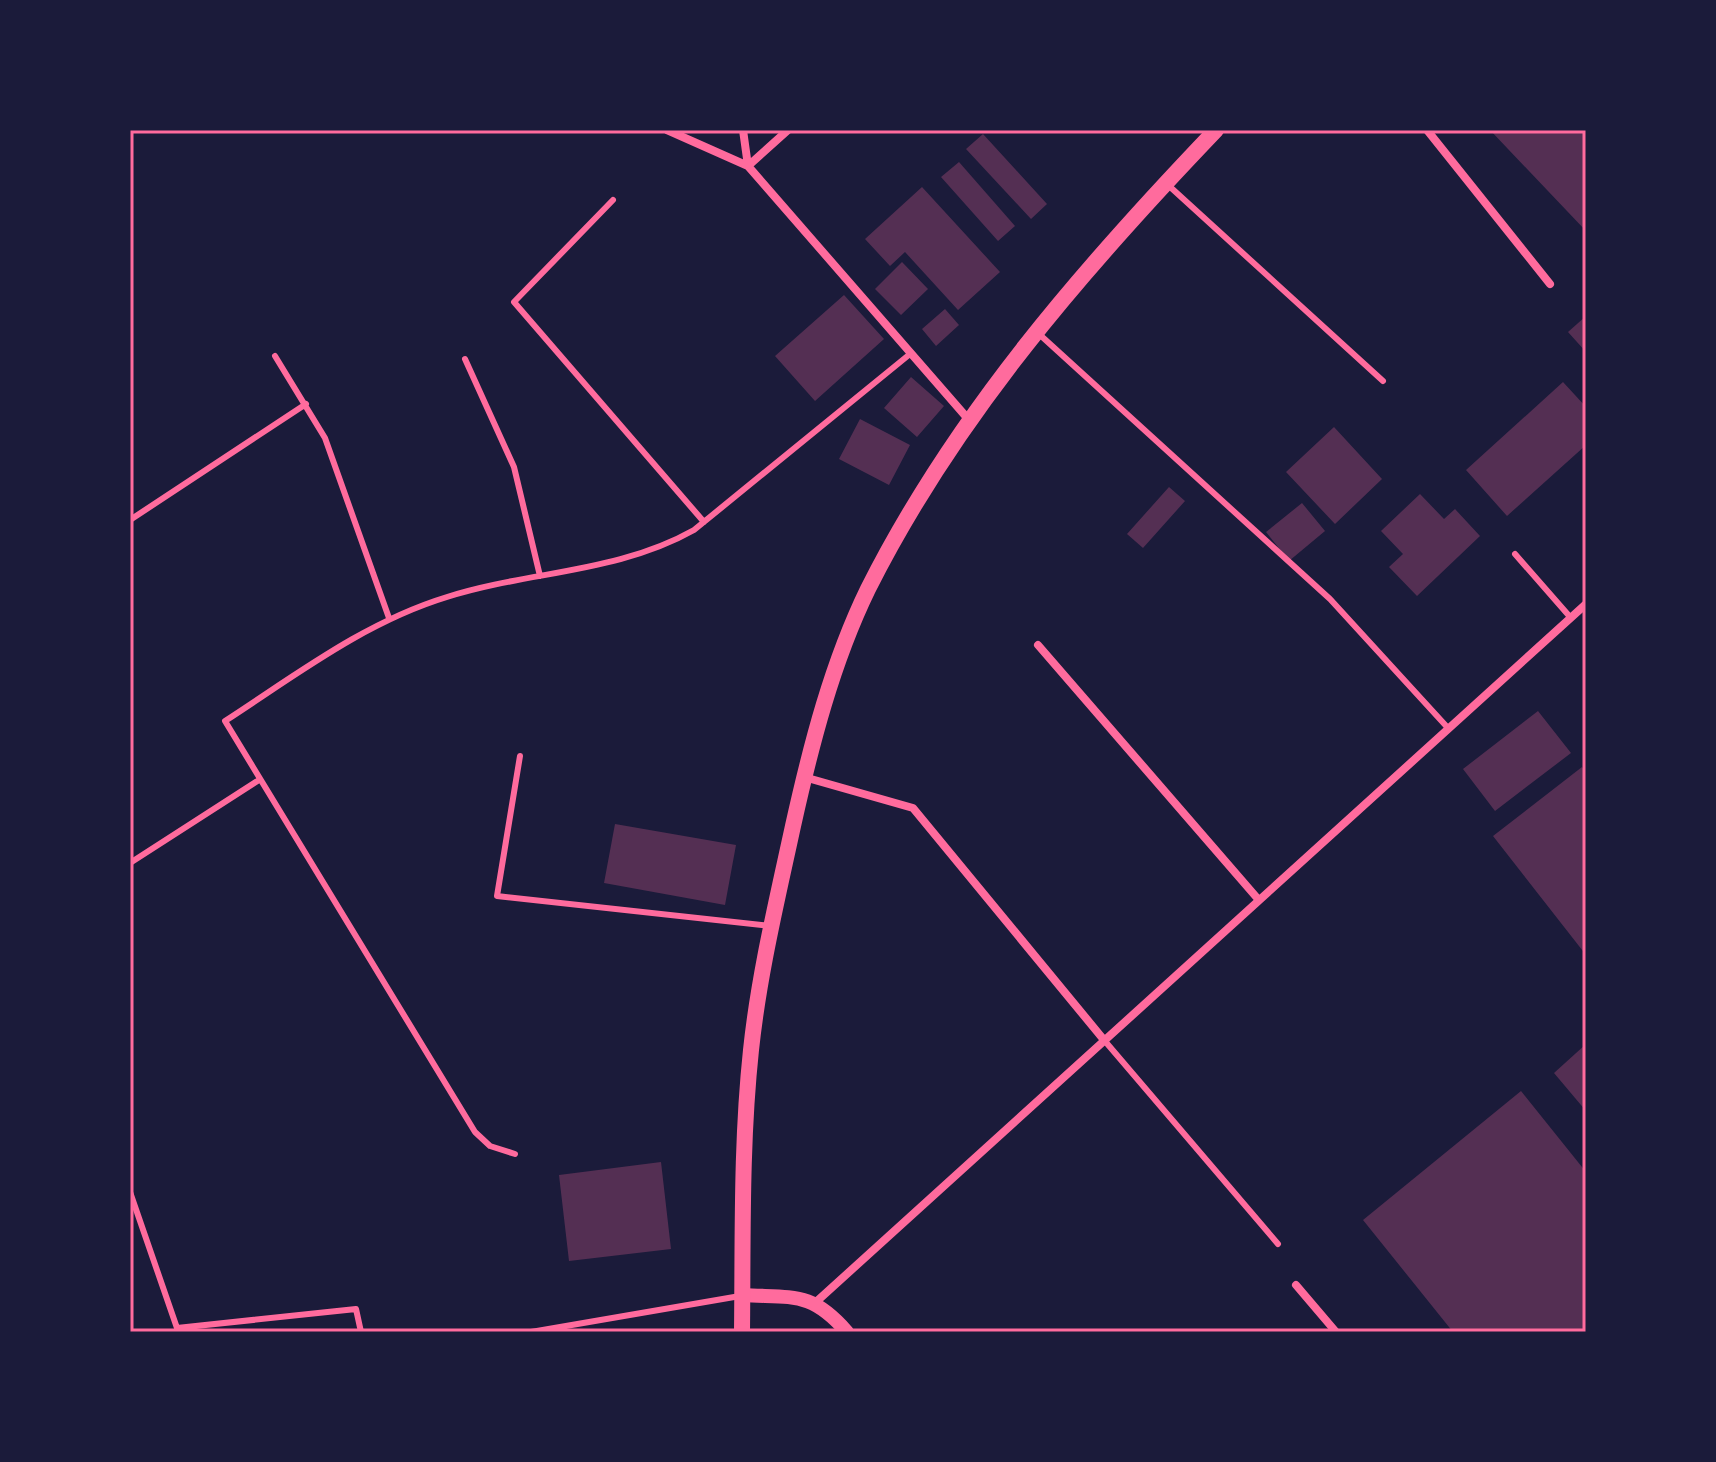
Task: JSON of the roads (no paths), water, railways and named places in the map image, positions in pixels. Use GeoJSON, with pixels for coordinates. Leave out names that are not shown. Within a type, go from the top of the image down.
{"type":"FeatureCollection","features":[{"type":"Feature","properties":{"kind":"main road"},"geometry":{"type":"LineString","coordinates":[[742,1332],[748,1086],[771,926],[804,777],[831,681],[868,590],[969,420],[1036,331],[1166,182],[1216,130]]}},
{"type":"Feature","properties":{"kind":"street"},"geometry":{"type":"LineString","coordinates":[[667,130],[748,166],[969,420]]}},
{"type":"Feature","properties":{"kind":"street"},"geometry":{"type":"LineString","coordinates":[[743,130],[748,166]]}},
{"type":"Feature","properties":{"kind":"street"},"geometry":{"type":"LineString","coordinates":[[748,166],[788,130]]}},
{"type":"Feature","properties":{"kind":"street"},"geometry":{"type":"LineString","coordinates":[[1427,130],[1550,284]]}},
{"type":"Feature","properties":{"kind":"street"},"geometry":{"type":"LineString","coordinates":[[816,1302],[1586,604]]}},
{"type":"Feature","properties":{"kind":"street"},"geometry":{"type":"LineString","coordinates":[[1038,645],[1258,899]]}},
{"type":"Feature","properties":{"kind":"street"},"geometry":{"type":"LineString","coordinates":[[804,777],[913,808],[1104,1040]]}},
{"type":"Feature","properties":{"kind":"street"},"geometry":{"type":"LineString","coordinates":[[1296,1285],[1336,1332]]}},
{"type":"Feature","properties":{"kind":"street"},"geometry":{"type":"LineString","coordinates":[[743,1295],[801,1298],[816,1302],[847,1332]]}},
{"type":"Feature","properties":{"kind":"lane"},"geometry":{"type":"LineString","coordinates":[[1166,182],[1383,381]]}},
{"type":"Feature","properties":{"kind":"lane"},"geometry":{"type":"LineString","coordinates":[[613,200],[514,302],[704,522]]}},
{"type":"Feature","properties":{"kind":"lane"},"geometry":{"type":"LineString","coordinates":[[1036,331],[1330,599],[1448,728]]}},
{"type":"Feature","properties":{"kind":"lane"},"geometry":{"type":"LineString","coordinates":[[515,1154],[490,1146],[475,1132],[225,721],[389,618],[452,595],[635,557],[664,547],[704,522],[910,354]]}},
{"type":"Feature","properties":{"kind":"lane"},"geometry":{"type":"LineString","coordinates":[[275,356],[325,438],[389,618]]}},
{"type":"Feature","properties":{"kind":"lane"},"geometry":{"type":"LineString","coordinates":[[465,359],[514,467],[540,576]]}},
{"type":"Feature","properties":{"kind":"lane"},"geometry":{"type":"LineString","coordinates":[[130,520],[306,404]]}},
{"type":"Feature","properties":{"kind":"lane"},"geometry":{"type":"LineString","coordinates":[[1515,554],[1571,618]]}},
{"type":"Feature","properties":{"kind":"lane"},"geometry":{"type":"LineString","coordinates":[[520,756],[497,896],[771,926]]}},
{"type":"Feature","properties":{"kind":"lane"},"geometry":{"type":"LineString","coordinates":[[130,863],[259,780]]}},
{"type":"Feature","properties":{"kind":"lane"},"geometry":{"type":"LineString","coordinates":[[1104,1040],[1278,1244]]}},
{"type":"Feature","properties":{"kind":"lane"},"geometry":{"type":"LineString","coordinates":[[130,1192],[177,1328],[356,1309],[361,1332]]}},
{"type":"Feature","properties":{"kind":"lane"},"geometry":{"type":"LineString","coordinates":[[531,1332],[743,1295]]}}]}
